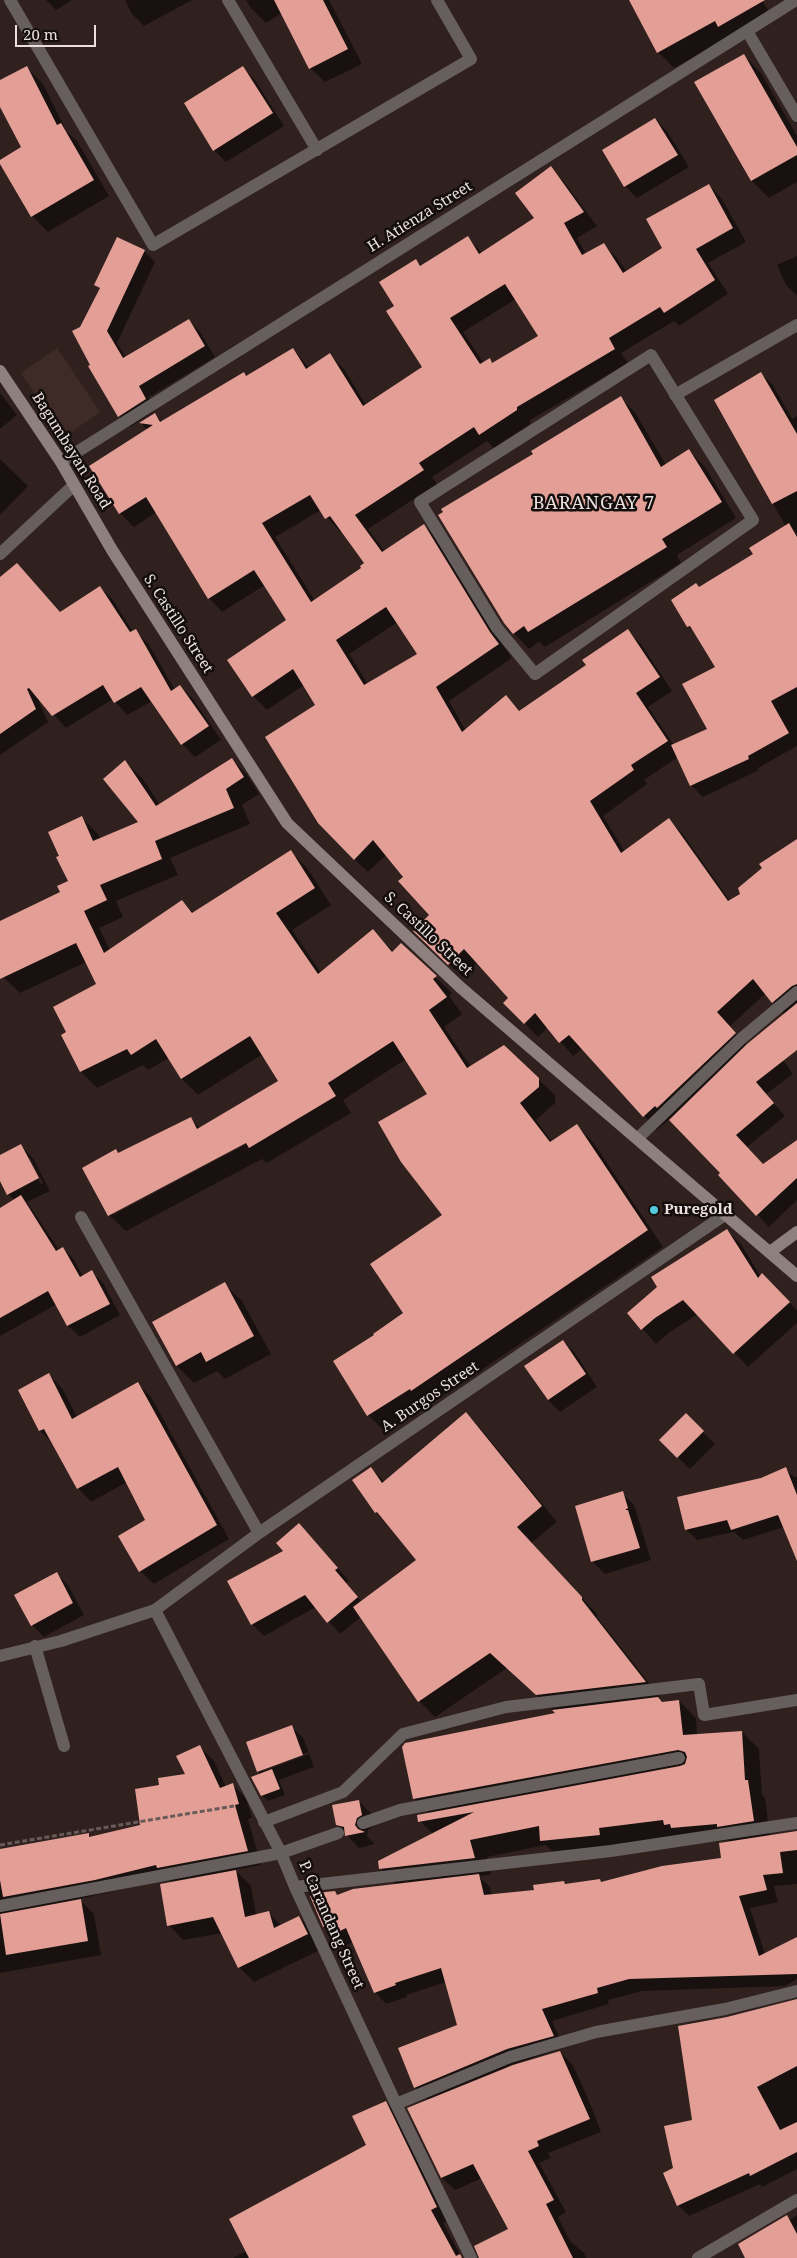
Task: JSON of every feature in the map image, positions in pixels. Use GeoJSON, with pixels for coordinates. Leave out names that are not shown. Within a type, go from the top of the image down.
{"type":"FeatureCollection","features":[{"type":"Feature","properties":{"kind":"street"},"geometry":{"type":"LineString","coordinates":[[10,0],[153,245],[471,59],[437,0]]}},
{"type":"Feature","properties":{"kind":"street"},"geometry":{"type":"LineString","coordinates":[[228,0],[318,150]]}},
{"type":"Feature","properties":{"kind":"street","name":"H. Atienza Street"},"geometry":{"type":"LineString","coordinates":[[61,462],[796,0]]}},
{"type":"Feature","properties":{"kind":"street"},"geometry":{"type":"LineString","coordinates":[[747,31],[797,116]]}},
{"type":"Feature","properties":{"kind":"street"},"geometry":{"type":"LineString","coordinates":[[675,395],[797,325]]}},
{"type":"Feature","properties":{"kind":"street"},"geometry":{"type":"LineString","coordinates":[[651,355],[675,395],[753,520],[535,674],[497,628],[420,502],[651,355]]}},
{"type":"Feature","properties":{"kind":"street","name":"Bagumbayan Road"},"geometry":{"type":"LineString","coordinates":[[0,371],[61,462],[112,550]]}},
{"type":"Feature","properties":{"kind":"street"},"geometry":{"type":"LineString","coordinates":[[0,554],[74,484]]}},
{"type":"Feature","properties":{"kind":"street","name":"S. Castillo Street"},"geometry":{"type":"LineString","coordinates":[[112,550],[286,823],[460,987],[797,1276]]}},
{"type":"Feature","properties":{"kind":"street"},"geometry":{"type":"LineString","coordinates":[[638,1138],[742,1038],[797,992]]}},
{"type":"Feature","properties":{"kind":"street","name":"A. Burgos Street"},"geometry":{"type":"LineString","coordinates":[[0,1656],[61,1641],[155,1610],[259,1533],[726,1214]]}},
{"type":"Feature","properties":{"kind":"street"},"geometry":{"type":"LineString","coordinates":[[82,1217],[259,1533]]}},
{"type":"Feature","properties":{"kind":"street"},"geometry":{"type":"LineString","coordinates":[[770,1252],[797,1232]]}},
{"type":"Feature","properties":{"kind":"street","name":"P. Carandang Street"},"geometry":{"type":"LineString","coordinates":[[155,1610],[281,1853],[396,2104],[471,2258]]}},
{"type":"Feature","properties":{"kind":"street"},"geometry":{"type":"LineString","coordinates":[[35,1646],[64,1746]]}},
{"type":"Feature","properties":{"kind":"street"},"geometry":{"type":"LineString","coordinates":[[264,1822],[343,1792],[403,1734],[506,1707],[699,1684],[704,1715],[797,1700]]}},
{"type":"Feature","properties":{"kind":"street"},"geometry":{"type":"LineString","coordinates":[[363,1824],[400,1810],[679,1758]]}},
{"type":"Feature","properties":{"kind":"street"},"geometry":{"type":"LineString","coordinates":[[295,1887],[610,1851],[797,1822]]}},
{"type":"Feature","properties":{"kind":"street"},"geometry":{"type":"LineString","coordinates":[[0,1906],[281,1853],[338,1833]]}},
{"type":"Feature","properties":{"kind":"street"},"geometry":{"type":"LineString","coordinates":[[396,2104],[510,2057],[596,2032],[725,2009],[797,1991]]}},
{"type":"Feature","properties":{"kind":"street"},"geometry":{"type":"LineString","coordinates":[[698,2258],[797,2200]]}},
{"type":"Feature","properties":{"kind":"path"},"geometry":{"type":"LineString","coordinates":[[0,1846],[254,1802]]}},
{"type":"Feature","properties":{"kind":"shaded area"},"geometry":{"type":"Polygon","coordinates":[[[57,348],[100,412],[64,437],[21,373],[57,348]]]}},
{"type":"Feature","properties":{"kind":"building"},"geometry":{"type":"Polygon","coordinates":[[[274,0],[323,0],[348,49],[309,69],[274,0]]]}},
{"type":"Feature","properties":{"kind":"building"},"geometry":{"type":"Polygon","coordinates":[[[629,0],[765,0],[718,27],[715,21],[657,53],[629,0]]]}},
{"type":"Feature","properties":{"kind":"building"},"geometry":{"type":"Polygon","coordinates":[[[744,54],[797,147],[797,155],[751,181],[694,82],[744,54]]]}},
{"type":"Feature","properties":{"kind":"building"},"geometry":{"type":"Polygon","coordinates":[[[27,66],[57,125],[61,123],[94,180],[31,217],[0,164],[0,160],[21,147],[0,107],[0,80],[27,66]]]}},
{"type":"Feature","properties":{"kind":"building"},"geometry":{"type":"Polygon","coordinates":[[[243,66],[273,113],[213,151],[184,103],[243,66]]]}},
{"type":"Feature","properties":{"kind":"building"},"geometry":{"type":"Polygon","coordinates":[[[655,118],[678,155],[624,187],[602,150],[655,118]]]}},
{"type":"Feature","properties":{"kind":"building"},"geometry":{"type":"Polygon","coordinates":[[[551,166],[584,212],[564,223],[582,255],[604,243],[623,273],[662,248],[646,219],[709,184],[733,228],[696,249],[715,280],[664,313],[660,307],[609,338],[615,349],[517,407],[517,410],[479,435],[474,427],[419,463],[424,470],[355,515],[382,552],[424,524],[499,644],[436,687],[462,732],[506,695],[519,711],[586,665],[582,660],[628,629],[660,677],[636,693],[668,741],[631,765],[634,770],[590,801],[621,853],[669,818],[728,901],[740,894],[738,888],[762,868],[759,864],[797,839],[797,984],[772,1003],[753,979],[717,1012],[736,1033],[657,1108],[655,1106],[643,1117],[569,1035],[559,1043],[535,1013],[524,1024],[503,1003],[508,998],[464,949],[448,965],[413,931],[429,915],[398,881],[403,877],[373,840],[354,860],[318,823],[265,737],[315,705],[293,669],[252,697],[227,660],[286,620],[254,570],[208,599],[146,497],[119,514],[89,466],[153,425],[139,423],[155,413],[160,422],[244,372],[246,376],[293,348],[306,369],[330,353],[363,406],[422,367],[386,311],[394,306],[379,282],[416,259],[420,266],[468,236],[479,254],[534,218],[515,193],[551,166]],[[505,284],[450,318],[480,364],[490,358],[492,363],[538,336],[505,284]],[[310,495],[262,523],[311,602],[361,568],[360,566],[364,563],[330,516],[325,519],[310,495]],[[386,607],[336,640],[364,685],[417,654],[386,607]]]}},
{"type":"Feature","properties":{"kind":"building"},"geometry":{"type":"Polygon","coordinates":[[[117,237],[145,250],[107,331],[123,358],[189,319],[205,346],[139,386],[146,399],[118,417],[88,366],[90,365],[72,331],[80,327],[100,288],[94,285],[117,237]]]}},
{"type":"Feature","properties":{"kind":"building"},"geometry":{"type":"Polygon","coordinates":[[[761,372],[797,434],[797,491],[772,504],[714,400],[761,372]]]}},
{"type":"Feature","properties":{"kind":"building"},"geometry":{"type":"Polygon","coordinates":[[[621,396],[661,467],[689,449],[722,502],[662,539],[667,547],[528,632],[524,626],[513,634],[504,623],[438,515],[443,512],[441,509],[533,454],[531,451],[621,396]]]}},
{"type":"Feature","properties":{"kind":"building"},"geometry":{"type":"Polygon","coordinates":[[[789,523],[797,537],[797,687],[771,701],[789,733],[748,756],[749,759],[690,786],[671,745],[707,729],[682,684],[715,667],[690,626],[687,627],[671,600],[696,583],[699,587],[753,554],[749,548],[789,523]]]}},
{"type":"Feature","properties":{"kind":"building"},"geometry":{"type":"Polygon","coordinates":[[[17,563],[60,612],[100,586],[130,632],[136,629],[171,691],[180,685],[209,726],[181,745],[141,687],[114,703],[103,685],[52,716],[29,688],[27,689],[36,709],[0,734],[0,577],[17,563]]]}},
{"type":"Feature","properties":{"kind":"building"},"geometry":{"type":"Polygon","coordinates":[[[232,758],[244,777],[226,789],[234,808],[155,841],[162,859],[100,885],[107,900],[84,911],[104,953],[182,900],[192,913],[291,850],[315,888],[276,913],[318,974],[373,929],[392,952],[401,943],[437,976],[433,979],[447,997],[429,1010],[467,1068],[504,1045],[539,1078],[539,1087],[520,1103],[550,1142],[577,1124],[648,1230],[411,1391],[410,1389],[367,1416],[333,1361],[374,1335],[403,1313],[370,1264],[442,1215],[401,1162],[378,1122],[427,1094],[393,1041],[328,1083],[336,1096],[249,1148],[246,1143],[108,1216],[82,1168],[116,1149],[118,1153],[191,1117],[197,1129],[278,1081],[250,1036],[181,1079],[156,1039],[131,1055],[127,1049],[80,1072],[61,1035],[66,1032],[53,1007],[96,984],[76,943],[0,979],[0,921],[60,892],[57,886],[68,881],[56,857],[59,856],[48,832],[82,816],[93,841],[138,822],[103,779],[125,760],[156,806],[232,758]]]}},
{"type":"Feature","properties":{"kind":"building"},"geometry":{"type":"Polygon","coordinates":[[[797,1003],[797,1050],[756,1082],[774,1103],[736,1135],[763,1164],[797,1140],[797,1178],[756,1216],[718,1175],[720,1173],[669,1120],[747,1044],[797,1003]]]}},
{"type":"Feature","properties":{"kind":"building"},"geometry":{"type":"Polygon","coordinates":[[[21,1144],[39,1178],[7,1195],[0,1181],[0,1155],[21,1144]]]}},
{"type":"Feature","properties":{"kind":"building"},"geometry":{"type":"Polygon","coordinates":[[[21,1195],[56,1251],[63,1247],[80,1277],[92,1270],[110,1304],[67,1326],[48,1291],[0,1318],[0,1208],[21,1195]]]}},
{"type":"Feature","properties":{"kind":"building"},"geometry":{"type":"Polygon","coordinates":[[[727,1229],[758,1278],[762,1273],[790,1302],[733,1354],[683,1300],[655,1318],[641,1330],[627,1313],[657,1287],[651,1277],[727,1229]]]}},
{"type":"Feature","properties":{"kind":"building"},"geometry":{"type":"Polygon","coordinates":[[[225,1282],[254,1336],[206,1362],[201,1352],[176,1366],[152,1322],[225,1282]]]}},
{"type":"Feature","properties":{"kind":"building"},"geometry":{"type":"Polygon","coordinates":[[[563,1340],[586,1374],[548,1400],[524,1366],[563,1340]]]}},
{"type":"Feature","properties":{"kind":"building"},"geometry":{"type":"Polygon","coordinates":[[[49,1373],[72,1419],[138,1382],[217,1525],[139,1572],[118,1536],[145,1520],[118,1467],[77,1489],[44,1429],[39,1431],[18,1390],[49,1373]]]}},
{"type":"Feature","properties":{"kind":"building"},"geometry":{"type":"Polygon","coordinates":[[[466,1412],[542,1506],[517,1527],[582,1597],[582,1600],[646,1682],[536,1695],[490,1653],[418,1702],[353,1607],[416,1560],[377,1512],[375,1513],[352,1480],[371,1467],[382,1483],[466,1412]]]}},
{"type":"Feature","properties":{"kind":"building"},"geometry":{"type":"Polygon","coordinates":[[[686,1413],[704,1431],[677,1458],[659,1440],[686,1413]]]}},
{"type":"Feature","properties":{"kind":"building"},"geometry":{"type":"Polygon","coordinates":[[[786,1467],[797,1495],[797,1561],[778,1515],[731,1530],[727,1520],[685,1530],[677,1497],[761,1478],[786,1467]]]}},
{"type":"Feature","properties":{"kind":"building"},"geometry":{"type":"Polygon","coordinates":[[[623,1491],[628,1508],[625,1510],[628,1510],[640,1548],[591,1562],[575,1506],[623,1491]]]}},
{"type":"Feature","properties":{"kind":"building"},"geometry":{"type":"Polygon","coordinates":[[[299,1523],[338,1568],[335,1570],[358,1597],[327,1623],[305,1595],[251,1625],[227,1581],[283,1551],[276,1543],[299,1523]]]}},
{"type":"Feature","properties":{"kind":"building"},"geometry":{"type":"Polygon","coordinates":[[[57,1572],[73,1603],[31,1626],[14,1595],[57,1572]]]}},
{"type":"Feature","properties":{"kind":"building"},"geometry":{"type":"Polygon","coordinates":[[[658,1697],[662,1702],[679,1700],[683,1735],[742,1731],[745,1780],[748,1780],[754,1821],[717,1827],[717,1824],[671,1828],[670,1824],[664,1825],[663,1820],[599,1828],[600,1835],[540,1841],[539,1826],[470,1840],[475,1858],[379,1869],[378,1861],[474,1812],[418,1822],[417,1815],[680,1766],[685,1764],[687,1757],[685,1752],[678,1750],[413,1799],[402,1747],[405,1743],[555,1713],[552,1710],[658,1697]]]}},
{"type":"Feature","properties":{"kind":"building"},"geometry":{"type":"Polygon","coordinates":[[[292,1725],[303,1755],[257,1772],[246,1742],[292,1725]]]}},
{"type":"Feature","properties":{"kind":"building"},"geometry":{"type":"Polygon","coordinates":[[[200,1745],[220,1788],[233,1783],[239,1804],[235,1805],[248,1851],[157,1868],[156,1865],[95,1880],[3,1897],[0,1880],[0,1849],[89,1833],[89,1837],[140,1825],[135,1789],[159,1785],[158,1778],[185,1774],[176,1756],[200,1745]]]}},
{"type":"Feature","properties":{"kind":"building"},"geometry":{"type":"Polygon","coordinates":[[[272,1769],[280,1789],[261,1796],[251,1777],[272,1769]]]}},
{"type":"Feature","properties":{"kind":"building"},"geometry":{"type":"Polygon","coordinates":[[[359,1800],[362,1815],[357,1818],[355,1825],[358,1829],[365,1832],[345,1836],[344,1827],[336,1825],[332,1805],[359,1800]]]}},
{"type":"Feature","properties":{"kind":"building"},"geometry":{"type":"Polygon","coordinates":[[[797,1831],[797,1850],[780,1852],[783,1873],[763,1875],[767,1890],[739,1896],[759,1956],[797,1937],[797,1974],[629,1979],[597,1988],[598,1993],[542,2009],[554,2036],[507,2049],[414,2088],[398,2048],[457,2025],[441,1968],[395,1983],[396,1985],[374,1993],[346,1928],[330,1936],[325,1926],[323,1927],[310,1896],[316,1893],[335,1891],[337,1895],[353,1889],[479,1874],[484,1895],[534,1890],[533,1885],[564,1881],[565,1884],[600,1879],[601,1882],[662,1866],[721,1858],[719,1843],[797,1831]]]}},
{"type":"Feature","properties":{"kind":"building"},"geometry":{"type":"Polygon","coordinates":[[[236,1870],[245,1917],[269,1911],[274,1928],[299,1916],[308,1934],[238,1968],[213,1917],[167,1926],[160,1884],[236,1870]]]}},
{"type":"Feature","properties":{"kind":"building"},"geometry":{"type":"Polygon","coordinates":[[[81,1899],[88,1941],[6,1955],[0,1914],[81,1899]]]}},
{"type":"Feature","properties":{"kind":"building"},"geometry":{"type":"Polygon","coordinates":[[[797,1999],[797,2066],[757,2087],[780,2130],[797,2122],[797,2152],[750,2176],[749,2173],[677,2206],[663,2173],[673,2168],[664,2126],[692,2120],[678,2026],[727,2017],[797,1999]]]}},
{"type":"Feature","properties":{"kind":"building"},"geometry":{"type":"Polygon","coordinates":[[[560,2051],[590,2119],[537,2141],[539,2146],[528,2151],[554,2200],[546,2204],[573,2258],[479,2258],[474,2246],[508,2229],[473,2164],[441,2178],[407,2108],[513,2065],[560,2051]]]}},
{"type":"Feature","properties":{"kind":"building"},"geometry":{"type":"Polygon","coordinates":[[[386,2101],[437,2207],[431,2210],[456,2256],[460,2254],[462,2258],[249,2258],[229,2219],[366,2145],[352,2116],[386,2101]]]}},
{"type":"Feature","properties":{"kind":"building"},"geometry":{"type":"Polygon","coordinates":[[[787,2215],[797,2234],[797,2258],[745,2258],[738,2244],[787,2215]]]}},
{"type":"Feature","properties":{"kind":"place","name":"Puregold"},"geometry":{"type":"Point","coordinates":[654,1210]}},
{"type":"Feature","properties":{"kind":"district","name":"BARANGAY 7"},"geometry":{"type":"Point","coordinates":[594,504]}}]}
